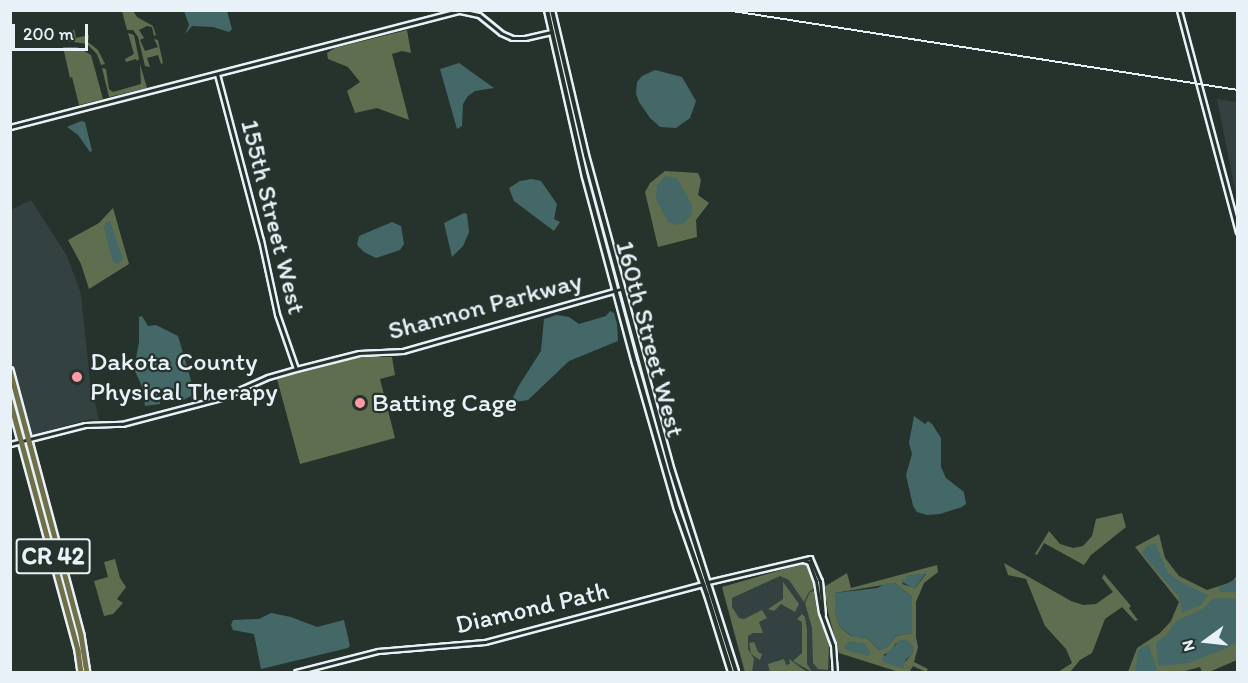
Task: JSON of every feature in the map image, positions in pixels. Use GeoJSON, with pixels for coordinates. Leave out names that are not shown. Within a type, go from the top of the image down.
{"type":"FeatureCollection","features":[{"type":"Feature","properties":{"kind":"highway","name":"CR 42"},"geometry":{"type":"LineString","coordinates":[[10,370],[81,635],[87,672]]}},
{"type":"Feature","properties":{"kind":"highway","name":"CR 42"},"geometry":{"type":"LineString","coordinates":[[10,400],[78,651],[81,672]]}},
{"type":"Feature","properties":{"kind":"main road","name":"160th Street West"},"geometry":{"type":"LineString","coordinates":[[547,10],[554,31]]}},
{"type":"Feature","properties":{"kind":"main road","name":"160th Street West"},"geometry":{"type":"LineString","coordinates":[[552,10],[554,31],[575,136],[730,672]]}},
{"type":"Feature","properties":{"kind":"main road","name":"160th Street West"},"geometry":{"type":"LineString","coordinates":[[619,289],[666,470],[688,540],[722,623],[736,672]]}},
{"type":"Feature","properties":{"kind":"main road"},"geometry":{"type":"LineString","coordinates":[[666,470],[669,470],[683,508]]}},
{"type":"Feature","properties":{"kind":"street"},"geometry":{"type":"LineString","coordinates":[[1179,10],[1238,231]]}},
{"type":"Feature","properties":{"kind":"street"},"geometry":{"type":"LineString","coordinates":[[10,127],[460,11],[479,15],[500,32],[512,38],[525,38],[554,31]]}},
{"type":"Feature","properties":{"kind":"street","name":"155th Street West"},"geometry":{"type":"LineString","coordinates":[[217,74],[264,250],[277,314],[296,369]]}},
{"type":"Feature","properties":{"kind":"street","name":"Shannon Parkway"},"geometry":{"type":"LineString","coordinates":[[10,444],[85,425],[122,424],[240,392],[268,377],[296,369],[359,353],[399,352],[420,347],[619,289]]}},
{"type":"Feature","properties":{"kind":"street","name":"Diamond Path"},"geometry":{"type":"LineString","coordinates":[[296,672],[378,651],[485,642],[801,560],[808,562],[813,572],[823,615],[834,645],[834,672]]}},
{"type":"Feature","properties":{"kind":"shaded area"},"geometry":{"type":"Polygon","coordinates":[[[1217,99],[1237,102],[1237,198],[1233,180],[1217,99]]]}},
{"type":"Feature","properties":{"kind":"shaded area"},"geometry":{"type":"Polygon","coordinates":[[[31,200],[67,256],[81,294],[90,382],[99,420],[90,419],[32,435],[10,356],[11,210],[31,200]]]}},
{"type":"Feature","properties":{"kind":"shaded area"},"geometry":{"type":"Polygon","coordinates":[[[802,564],[807,565],[815,588],[818,612],[829,644],[830,672],[744,672],[722,587],[802,564]]]}},
{"type":"Feature","properties":{"kind":"green space"},"geometry":{"type":"Polygon","coordinates":[[[122,11],[133,11],[137,17],[153,26],[156,35],[154,36],[152,27],[147,26],[139,30],[144,38],[140,40],[145,51],[158,47],[154,39],[158,40],[163,63],[161,64],[158,55],[147,58],[150,67],[145,66],[138,37],[133,30],[127,30],[122,11]]]}},
{"type":"Feature","properties":{"kind":"green space"},"geometry":{"type":"Polygon","coordinates":[[[74,29],[76,38],[89,35],[88,42],[98,50],[105,64],[101,65],[97,54],[87,44],[67,41],[67,32],[71,33],[74,29]]]}},
{"type":"Feature","properties":{"kind":"green space"},"geometry":{"type":"Polygon","coordinates":[[[407,30],[411,53],[402,51],[392,54],[409,120],[377,108],[355,113],[347,91],[360,82],[348,67],[328,59],[327,53],[335,48],[407,30]]]}},
{"type":"Feature","properties":{"kind":"green space"},"geometry":{"type":"Polygon","coordinates":[[[128,33],[134,35],[139,59],[137,61],[136,59],[126,62],[125,59],[134,54],[128,33]]]}},
{"type":"Feature","properties":{"kind":"green space"},"geometry":{"type":"Polygon","coordinates":[[[63,47],[77,47],[91,55],[103,99],[79,105],[63,47]]]}},
{"type":"Feature","properties":{"kind":"green space"},"geometry":{"type":"Polygon","coordinates":[[[140,64],[147,88],[109,97],[102,68],[106,69],[109,89],[113,92],[141,84],[140,64]]]}},
{"type":"Feature","properties":{"kind":"green space"},"geometry":{"type":"Polygon","coordinates":[[[665,171],[698,173],[701,180],[698,195],[709,203],[696,220],[697,237],[658,247],[645,192],[650,183],[665,171]]]}},
{"type":"Feature","properties":{"kind":"green space"},"geometry":{"type":"Polygon","coordinates":[[[113,208],[129,264],[89,289],[81,264],[68,240],[99,223],[113,208]]]}},
{"type":"Feature","properties":{"kind":"green space"},"geometry":{"type":"Polygon","coordinates":[[[361,356],[392,357],[395,375],[380,379],[395,438],[300,464],[277,379],[361,356]]]}},
{"type":"Feature","properties":{"kind":"green space"},"geometry":{"type":"Polygon","coordinates":[[[1122,513],[1126,527],[1091,555],[1084,565],[1044,543],[1037,555],[1035,554],[1049,531],[1060,544],[1073,548],[1083,546],[1092,536],[1096,519],[1122,513]]]}},
{"type":"Feature","properties":{"kind":"green space"},"geometry":{"type":"Polygon","coordinates":[[[1159,534],[1165,558],[1179,576],[1207,590],[1232,582],[1237,575],[1237,660],[1209,672],[1202,672],[1200,667],[1181,672],[1128,672],[1137,648],[1160,633],[1171,621],[1179,602],[1135,547],[1159,534]]]}},
{"type":"Feature","properties":{"kind":"green space"},"geometry":{"type":"Polygon","coordinates":[[[115,559],[120,578],[126,587],[117,599],[123,603],[113,614],[104,616],[94,581],[108,577],[104,562],[115,559]]]}},
{"type":"Feature","properties":{"kind":"green space"},"geometry":{"type":"Polygon","coordinates":[[[806,563],[815,588],[809,592],[804,602],[789,580],[780,576],[732,598],[732,607],[739,618],[744,619],[762,610],[767,618],[759,622],[763,633],[753,633],[748,636],[748,649],[754,659],[752,672],[745,672],[722,587],[806,563]]]}},
{"type":"Feature","properties":{"kind":"green space"},"geometry":{"type":"Polygon","coordinates":[[[1004,563],[1071,601],[1083,605],[1096,604],[1113,592],[1102,578],[1104,574],[1131,606],[1129,608],[1138,620],[1135,621],[1122,607],[1105,619],[1092,653],[1080,660],[1070,672],[1058,672],[1072,663],[1066,649],[1045,626],[1026,579],[1008,575],[1004,563]]]}},
{"type":"Feature","properties":{"kind":"green space"},"geometry":{"type":"Polygon","coordinates":[[[937,565],[938,572],[924,583],[916,602],[918,647],[914,662],[928,669],[926,672],[913,666],[910,671],[899,672],[839,653],[824,587],[847,573],[851,588],[937,565]],[[926,574],[908,576],[902,584],[915,588],[926,574]],[[895,583],[835,593],[835,612],[840,627],[851,636],[867,638],[879,650],[887,647],[896,636],[912,633],[912,597],[895,583]],[[849,642],[845,648],[870,653],[864,644],[849,642]],[[896,643],[890,652],[883,655],[905,662],[912,654],[913,646],[896,643]]]}},
{"type":"Feature","properties":{"kind":"green space"},"geometry":{"type":"Polygon","coordinates":[[[783,582],[799,604],[795,612],[781,604],[774,611],[768,609],[783,599],[783,582]]]}},
{"type":"Feature","properties":{"kind":"green space"},"geometry":{"type":"Polygon","coordinates":[[[815,591],[819,617],[829,645],[828,670],[818,669],[813,663],[812,628],[805,603],[810,592],[815,591]]]}},
{"type":"Feature","properties":{"kind":"green space"},"geometry":{"type":"Polygon","coordinates":[[[802,614],[805,617],[807,630],[807,664],[812,672],[793,661],[802,653],[802,622],[797,619],[802,614]]]}},
{"type":"Feature","properties":{"kind":"green space"},"geometry":{"type":"Polygon","coordinates":[[[754,642],[758,652],[762,654],[760,660],[751,654],[749,643],[754,642]]]}},
{"type":"Feature","properties":{"kind":"green space"},"geometry":{"type":"Polygon","coordinates":[[[784,659],[786,665],[790,664],[789,659],[807,672],[770,672],[768,664],[784,659]]]}},
{"type":"Feature","properties":{"kind":"water"},"geometry":{"type":"Polygon","coordinates":[[[184,11],[227,11],[232,29],[229,32],[213,27],[192,26],[185,34],[189,25],[184,11]]]}},
{"type":"Feature","properties":{"kind":"water"},"geometry":{"type":"Polygon","coordinates":[[[459,63],[494,88],[475,91],[468,96],[463,104],[462,126],[457,129],[440,69],[459,63]]]}},
{"type":"Feature","properties":{"kind":"water"},"geometry":{"type":"Polygon","coordinates":[[[655,70],[682,77],[696,101],[690,118],[676,128],[660,127],[650,118],[636,94],[637,82],[642,76],[655,70]]]}},
{"type":"Feature","properties":{"kind":"water"},"geometry":{"type":"Polygon","coordinates":[[[81,121],[85,122],[92,151],[90,152],[78,135],[67,127],[81,121]]]}},
{"type":"Feature","properties":{"kind":"water"},"geometry":{"type":"Polygon","coordinates":[[[665,176],[677,178],[692,205],[692,215],[684,223],[676,225],[668,222],[656,199],[657,185],[665,176]]]}},
{"type":"Feature","properties":{"kind":"water"},"geometry":{"type":"Polygon","coordinates":[[[532,179],[541,181],[557,204],[554,219],[560,222],[554,231],[514,201],[509,188],[520,181],[532,179]]]}},
{"type":"Feature","properties":{"kind":"water"},"geometry":{"type":"Polygon","coordinates":[[[464,213],[467,214],[469,232],[463,246],[452,257],[444,223],[464,213]]]}},
{"type":"Feature","properties":{"kind":"water"},"geometry":{"type":"Polygon","coordinates":[[[110,221],[123,259],[117,264],[113,262],[104,228],[106,222],[110,221]]]}},
{"type":"Feature","properties":{"kind":"water"},"geometry":{"type":"Polygon","coordinates":[[[392,222],[401,226],[404,244],[400,250],[376,258],[364,252],[357,245],[359,236],[392,222]]]}},
{"type":"Feature","properties":{"kind":"water"},"geometry":{"type":"Polygon","coordinates":[[[610,311],[614,313],[617,324],[618,341],[569,361],[528,400],[515,402],[513,398],[518,387],[541,351],[544,319],[557,315],[569,317],[579,324],[606,316],[610,311]]]}},
{"type":"Feature","properties":{"kind":"water"},"geometry":{"type":"Polygon","coordinates":[[[142,316],[148,326],[156,325],[178,336],[195,394],[181,401],[176,389],[160,394],[160,404],[145,406],[143,389],[134,369],[139,342],[139,317],[142,316]]]}},
{"type":"Feature","properties":{"kind":"water"},"geometry":{"type":"Polygon","coordinates":[[[914,416],[925,424],[928,421],[932,424],[941,438],[941,467],[946,478],[964,492],[966,504],[962,507],[940,514],[927,515],[917,512],[913,506],[906,475],[912,454],[909,443],[914,416]]]}},
{"type":"Feature","properties":{"kind":"water"},"geometry":{"type":"Polygon","coordinates":[[[1155,543],[1168,573],[1182,583],[1208,595],[1202,604],[1182,613],[1179,597],[1142,553],[1147,546],[1155,543]]]}},
{"type":"Feature","properties":{"kind":"water"},"geometry":{"type":"Polygon","coordinates":[[[926,573],[914,589],[901,581],[908,576],[926,573]]]}},
{"type":"Feature","properties":{"kind":"water"},"geometry":{"type":"Polygon","coordinates":[[[1237,578],[1237,592],[1219,592],[1219,588],[1237,578]]]}},
{"type":"Feature","properties":{"kind":"water"},"geometry":{"type":"Polygon","coordinates":[[[887,583],[895,583],[912,597],[912,633],[896,636],[887,647],[879,650],[867,638],[853,637],[840,627],[835,612],[835,593],[877,588],[887,583]]]}},
{"type":"Feature","properties":{"kind":"water"},"geometry":{"type":"Polygon","coordinates":[[[1212,599],[1237,599],[1237,641],[1227,648],[1189,663],[1158,666],[1156,643],[1168,633],[1176,621],[1204,608],[1212,599]]]}},
{"type":"Feature","properties":{"kind":"water"},"geometry":{"type":"Polygon","coordinates":[[[271,613],[291,617],[317,627],[344,620],[350,646],[261,669],[254,634],[233,630],[231,625],[233,620],[259,619],[271,613]]]}},
{"type":"Feature","properties":{"kind":"water"},"geometry":{"type":"Polygon","coordinates":[[[900,640],[907,640],[913,646],[912,655],[906,659],[903,669],[884,662],[882,659],[900,640]]]}},
{"type":"Feature","properties":{"kind":"water"},"geometry":{"type":"Polygon","coordinates":[[[849,642],[864,643],[870,653],[869,656],[846,650],[845,645],[849,642]]]}},
{"type":"Feature","properties":{"kind":"water"},"geometry":{"type":"Polygon","coordinates":[[[1148,644],[1158,672],[1135,672],[1138,650],[1148,644]]]}},
{"type":"Feature","properties":{"kind":"railway"},"geometry":{"type":"LineString","coordinates":[[726,10],[1238,90]]}},
{"type":"Feature","properties":{"kind":"place","name":"Dakota County Physical Therapy"},"geometry":{"type":"Point","coordinates":[77,377]}},
{"type":"Feature","properties":{"kind":"place","name":"Batting Cage"},"geometry":{"type":"Point","coordinates":[360,403]}}]}
